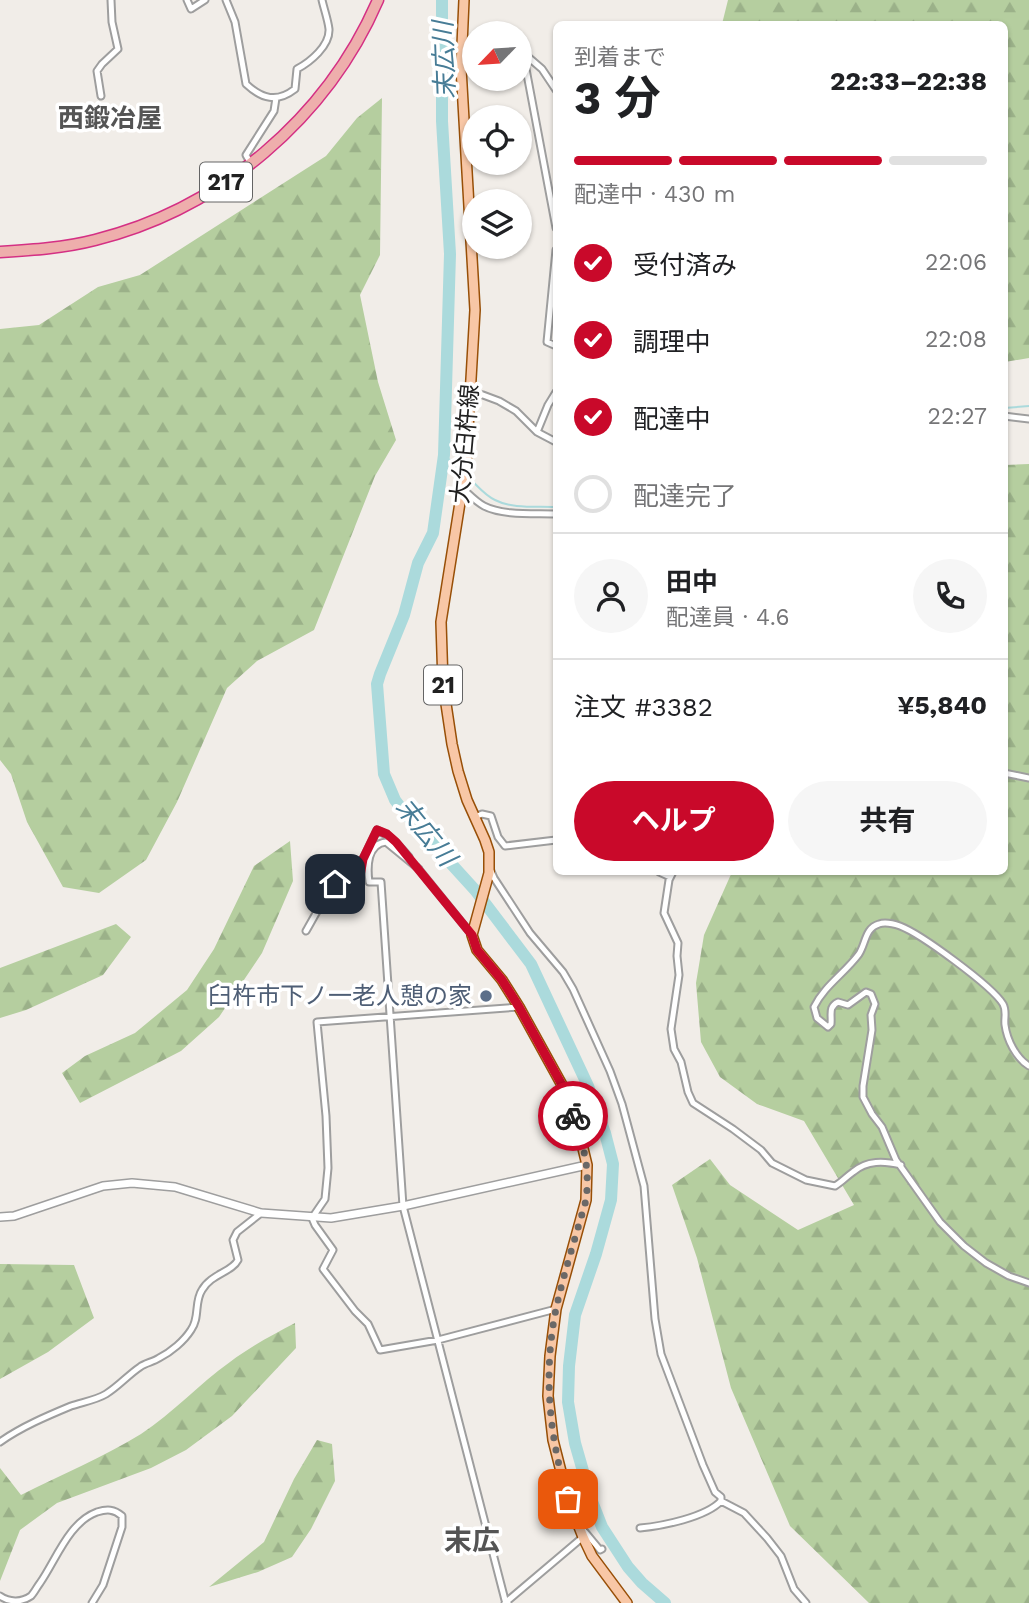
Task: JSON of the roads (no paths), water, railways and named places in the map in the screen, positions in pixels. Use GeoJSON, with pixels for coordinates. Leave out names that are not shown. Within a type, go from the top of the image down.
{"type":"FeatureCollection","features":[{"type":"Feature","properties":{"kind":"highway","name":"217"},"geometry":{"type":"LineString","coordinates":[[0,252],[41,250],[94,241],[133,229],[178,210],[216,188],[251,164],[285,134],[315,102],[348,56],[378,0]]}},
{"type":"Feature","properties":{"kind":"main road","name":"大分臼杵線"},"geometry":{"type":"LineString","coordinates":[[464,0],[461,62],[475,310],[466,464],[441,622],[440,647],[452,744],[467,800],[487,845],[489,868],[473,932]]}},
{"type":"Feature","properties":{"kind":"main road"},"geometry":{"type":"LineString","coordinates":[[473,932],[477,950],[502,980],[562,1085],[579,1132],[587,1165],[586,1200],[556,1309],[548,1396],[560,1474],[578,1526],[592,1556],[627,1603]]}},
{"type":"Feature","properties":{"kind":"street"},"geometry":{"type":"LineString","coordinates":[[101,96],[97,71],[118,49],[112,22],[111,0]]}},
{"type":"Feature","properties":{"kind":"street"},"geometry":{"type":"LineString","coordinates":[[187,0],[191,9],[205,0]]}},
{"type":"Feature","properties":{"kind":"street"},"geometry":{"type":"LineString","coordinates":[[226,0],[236,22],[246,84],[260,96],[276,98],[295,89],[297,69],[316,55],[326,41],[329,28],[321,0]]}},
{"type":"Feature","properties":{"kind":"street"},"geometry":{"type":"LineString","coordinates":[[324,13],[328,0]]}},
{"type":"Feature","properties":{"kind":"street"},"geometry":{"type":"LineString","coordinates":[[532,61],[542,69],[553,86]]}},
{"type":"Feature","properties":{"kind":"street"},"geometry":{"type":"LineString","coordinates":[[529,91],[553,213]]}},
{"type":"Feature","properties":{"kind":"street"},"geometry":{"type":"LineString","coordinates":[[251,164],[246,155],[274,111],[276,98]]}},
{"type":"Feature","properties":{"kind":"street"},"geometry":{"type":"LineString","coordinates":[[553,281],[547,342],[553,345]]}},
{"type":"Feature","properties":{"kind":"street"},"geometry":{"type":"LineString","coordinates":[[470,393],[499,401],[516,411],[537,432],[553,440]]}},
{"type":"Feature","properties":{"kind":"street"},"geometry":{"type":"LineString","coordinates":[[537,432],[553,397]]}},
{"type":"Feature","properties":{"kind":"street"},"geometry":{"type":"LineString","coordinates":[[1008,416],[1029,419]]}},
{"type":"Feature","properties":{"kind":"street"},"geometry":{"type":"LineString","coordinates":[[463,486],[479,503],[489,508],[553,514]]}},
{"type":"Feature","properties":{"kind":"street"},"geometry":{"type":"LineString","coordinates":[[1008,774],[1029,778]]}},
{"type":"Feature","properties":{"kind":"street"},"geometry":{"type":"LineString","coordinates":[[475,817],[485,813],[491,816],[498,837],[505,846],[553,840]]}},
{"type":"Feature","properties":{"kind":"street"},"geometry":{"type":"LineString","coordinates":[[306,931],[335,884],[349,869],[353,871],[355,884],[359,882],[363,859],[377,830],[396,842],[473,932]]}},
{"type":"Feature","properties":{"kind":"street"},"geometry":{"type":"LineString","coordinates":[[419,869],[386,842],[379,843],[371,852],[369,882],[381,882],[403,1206],[507,1602],[583,1537]]}},
{"type":"Feature","properties":{"kind":"street"},"geometry":{"type":"LineString","coordinates":[[489,868],[530,933],[563,972],[600,1048],[622,1104],[644,1186],[655,1319],[661,1354],[703,1465],[721,1501],[744,1513],[781,1556],[794,1589],[806,1603]]}},
{"type":"Feature","properties":{"kind":"street"},"geometry":{"type":"LineString","coordinates":[[672,875],[664,913],[678,943],[679,975],[671,1029],[674,1049],[681,1062],[693,1103],[761,1150],[772,1163],[806,1180],[835,1186],[855,1170],[870,1163],[901,1165]]}},
{"type":"Feature","properties":{"kind":"street"},"geometry":{"type":"LineString","coordinates":[[1029,1066],[1013,1049],[1006,1029],[1003,1004],[947,956],[899,925],[884,923],[869,930],[858,954],[823,992],[814,1011],[817,1018],[828,1027],[831,1024],[834,1004],[838,1002],[848,1005],[866,992],[871,994],[874,1003],[871,1015],[872,1030],[863,1097],[882,1127],[896,1160],[940,1222],[964,1246],[986,1263],[1029,1283]]}},
{"type":"Feature","properties":{"kind":"street"},"geometry":{"type":"LineString","coordinates":[[312,1218],[325,1199],[328,1168],[327,1126],[317,1022],[519,1007]]}},
{"type":"Feature","properties":{"kind":"street"},"geometry":{"type":"LineString","coordinates":[[0,1217],[14,1216],[103,1186],[132,1183],[174,1187],[261,1213],[331,1218],[403,1206],[587,1165]]}},
{"type":"Feature","properties":{"kind":"street"},"geometry":{"type":"LineString","coordinates":[[0,1442],[71,1406],[104,1395],[140,1366],[172,1350],[190,1332],[197,1320],[198,1298],[209,1280],[235,1265],[238,1260],[233,1240],[237,1233],[261,1213]]}},
{"type":"Feature","properties":{"kind":"street"},"geometry":{"type":"LineString","coordinates":[[312,1218],[332,1250],[323,1269],[368,1324],[380,1350],[438,1340],[556,1309]]}},
{"type":"Feature","properties":{"kind":"street"},"geometry":{"type":"LineString","coordinates":[[640,1528],[694,1516],[716,1507],[721,1501]]}},
{"type":"Feature","properties":{"kind":"street"},"geometry":{"type":"LineString","coordinates":[[0,1597],[16,1602],[31,1596],[79,1523],[99,1511],[112,1510],[122,1516],[122,1527],[103,1585],[92,1603]]}},
{"type":"Feature","properties":{"kind":"street"},"geometry":{"type":"LineString","coordinates":[[578,1526],[600,1550],[602,1549]]}},
{"type":"Feature","properties":{"kind":"waterway","name":"末広川"},"geometry":{"type":"LineString","coordinates":[[442,0],[442,121],[450,254],[444,455],[433,533],[418,563],[404,615],[377,684],[384,774],[395,800],[404,812],[475,890],[531,964],[588,1086],[605,1133],[613,1164],[611,1200],[575,1315],[568,1402],[575,1443],[602,1527],[628,1567],[665,1603]]}},
{"type":"Feature","properties":{"kind":"waterway"},"geometry":{"type":"LineString","coordinates":[[1008,408],[1029,406]]}},
{"type":"Feature","properties":{"kind":"waterway"},"geometry":{"type":"LineString","coordinates":[[444,455],[462,471]]}},
{"type":"Feature","properties":{"kind":"waterway"},"geometry":{"type":"LineString","coordinates":[[469,478],[487,495],[502,503],[553,507]]}},
{"type":"Feature","properties":{"kind":"place","name":"臼杵市下ノ一老人憩の家"},"geometry":{"type":"Point","coordinates":[486,996]}},
{"type":"Feature","properties":{"kind":"district","name":"西鍛冶屋"},"geometry":{"type":"Point","coordinates":[110,118]}},
{"type":"Feature","properties":{"kind":"district","name":"末広"},"geometry":{"type":"Point","coordinates":[472,1540]}}]}
